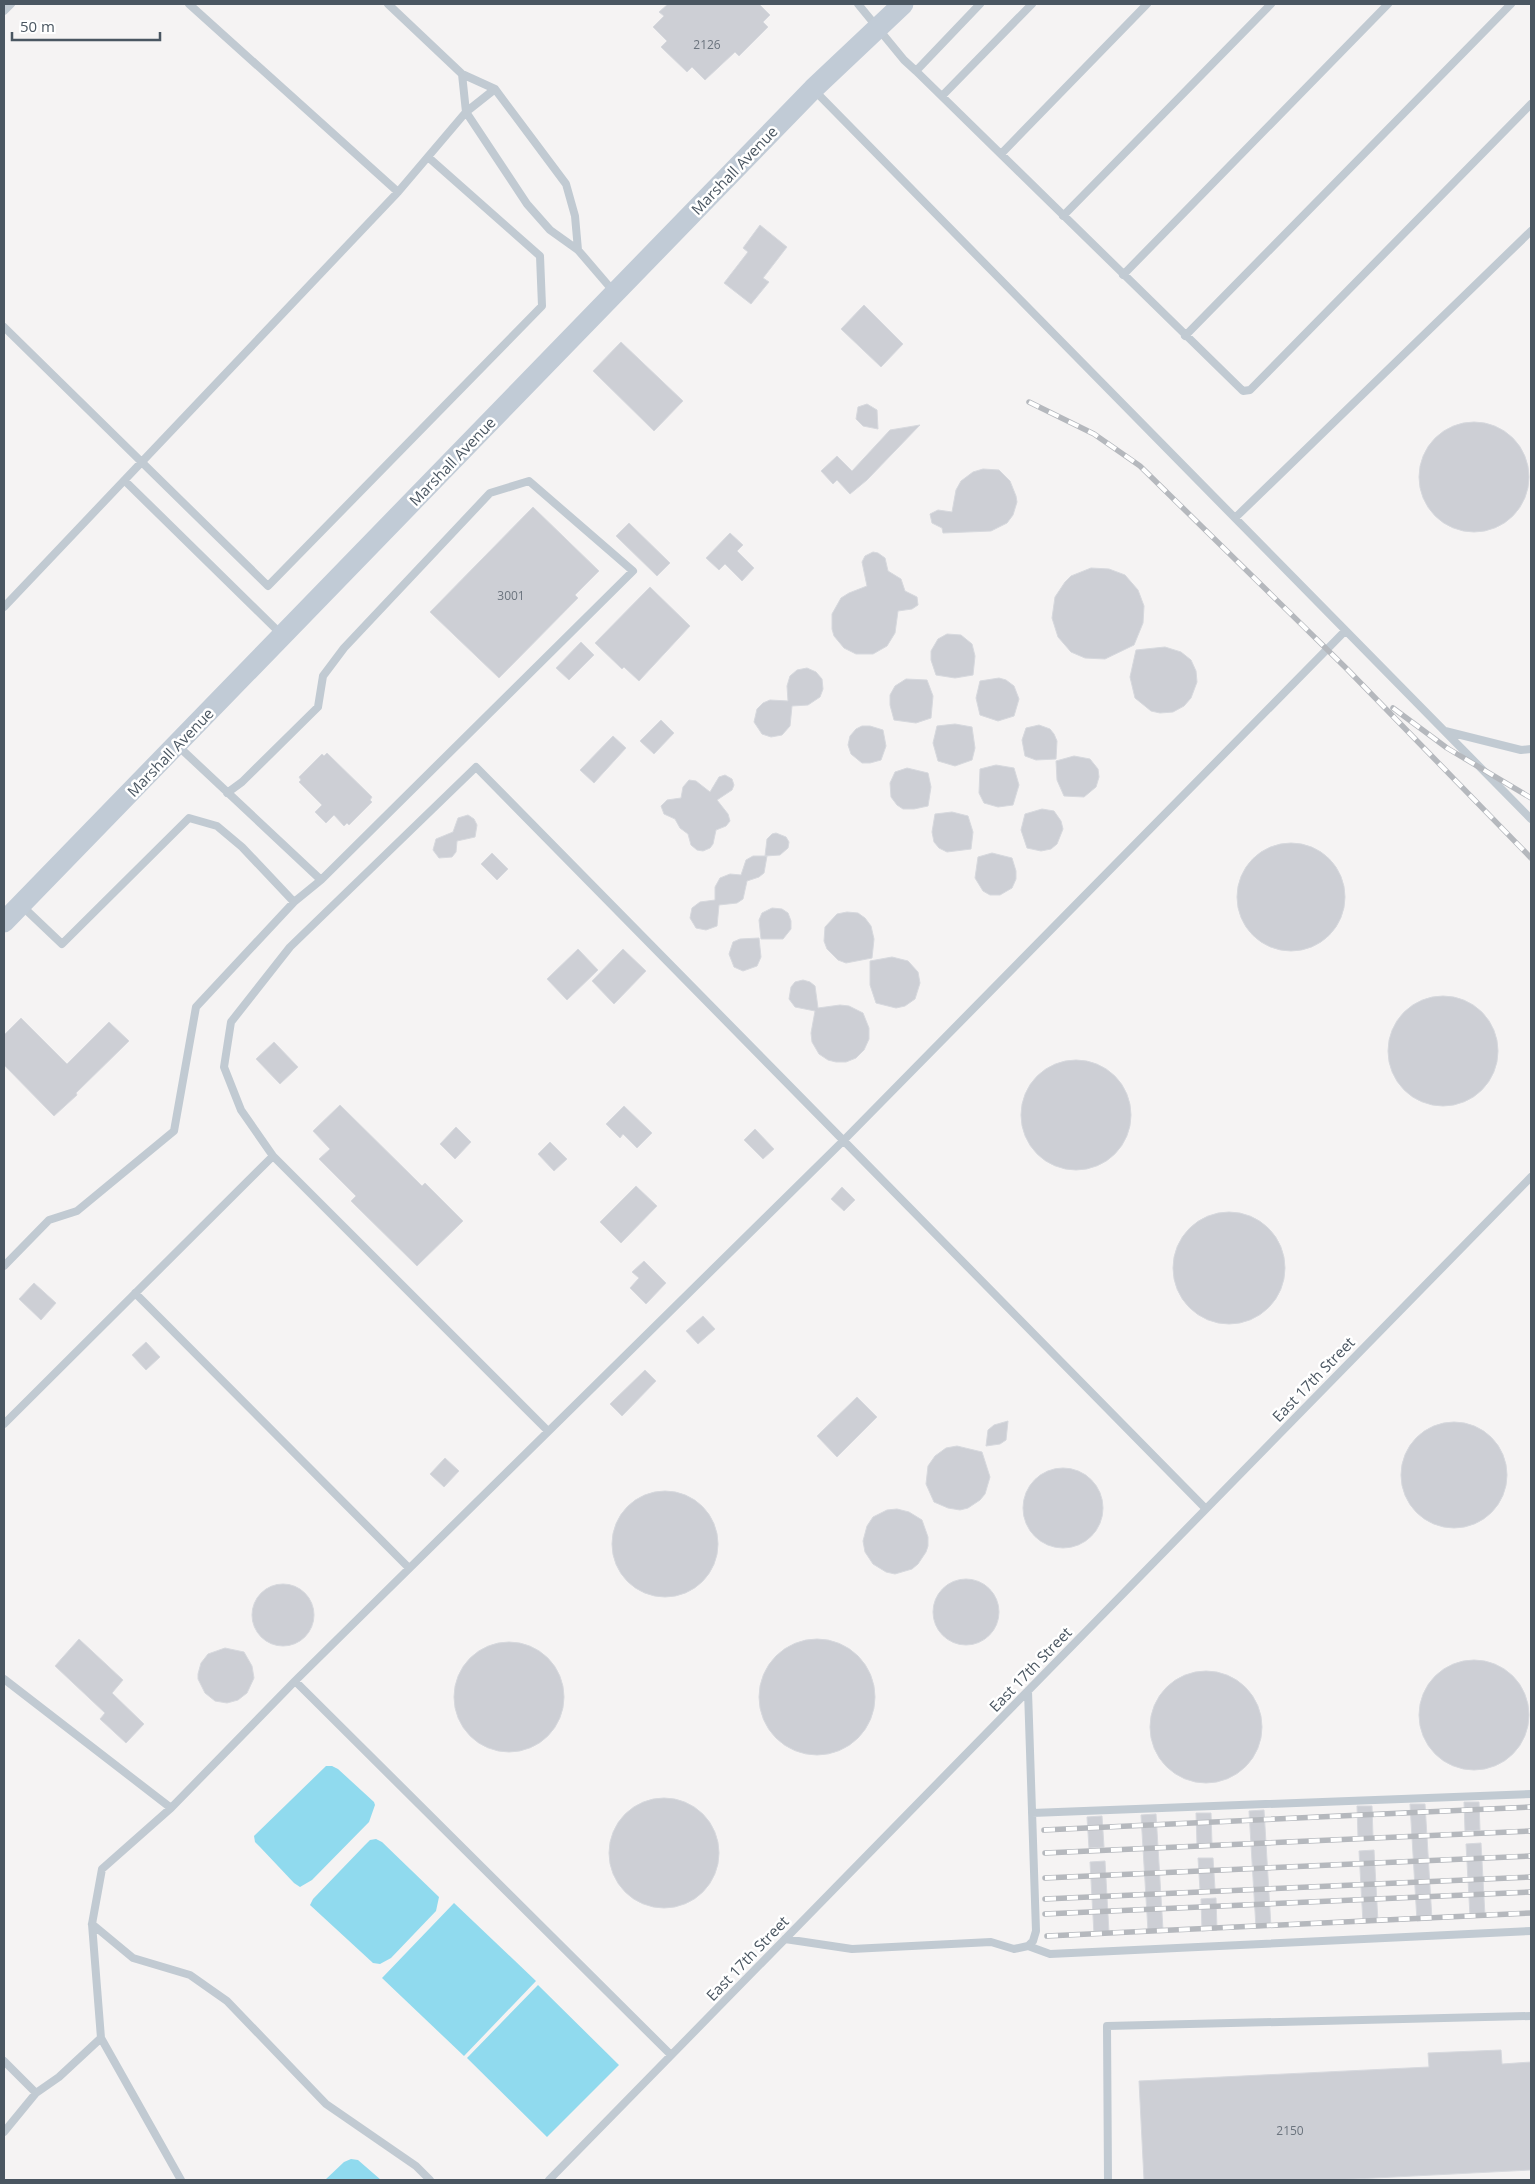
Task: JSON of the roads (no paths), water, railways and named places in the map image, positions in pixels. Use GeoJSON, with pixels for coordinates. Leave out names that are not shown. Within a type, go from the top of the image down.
{"type":"FeatureCollection","features":[{"type":"Feature","properties":{"kind":"street","name":"Marshall Avenue"},"geometry":{"type":"LineString","coordinates":[[4,922],[813,89],[903,4]]}},
{"type":"Feature","properties":{"kind":"lane"},"geometry":{"type":"LineString","coordinates":[[4,11],[11,4]]}},
{"type":"Feature","properties":{"kind":"lane"},"geometry":{"type":"LineString","coordinates":[[189,4],[398,192]]}},
{"type":"Feature","properties":{"kind":"lane"},"geometry":{"type":"LineString","coordinates":[[388,4],[462,74],[495,89],[566,184],[575,216],[578,250]]}},
{"type":"Feature","properties":{"kind":"lane"},"geometry":{"type":"LineString","coordinates":[[858,4],[916,71],[1243,391],[1250,390],[1531,104]]}},
{"type":"Feature","properties":{"kind":"lane"},"geometry":{"type":"LineString","coordinates":[[916,71],[980,4]]}},
{"type":"Feature","properties":{"kind":"lane"},"geometry":{"type":"LineString","coordinates":[[942,96],[1032,4]]}},
{"type":"Feature","properties":{"kind":"lane"},"geometry":{"type":"LineString","coordinates":[[1001,154],[1147,4]]}},
{"type":"Feature","properties":{"kind":"lane"},"geometry":{"type":"LineString","coordinates":[[1063,216],[1271,4]]}},
{"type":"Feature","properties":{"kind":"lane"},"geometry":{"type":"LineString","coordinates":[[1123,274],[1388,4]]}},
{"type":"Feature","properties":{"kind":"lane"},"geometry":{"type":"LineString","coordinates":[[1185,336],[1511,4]]}},
{"type":"Feature","properties":{"kind":"lane"},"geometry":{"type":"LineString","coordinates":[[462,74],[466,112],[528,204],[550,230],[578,250],[615,293]]}},
{"type":"Feature","properties":{"kind":"lane"},"geometry":{"type":"LineString","coordinates":[[4,606],[398,192],[466,112],[495,89]]}},
{"type":"Feature","properties":{"kind":"lane"},"geometry":{"type":"LineString","coordinates":[[813,89],[1531,819]]}},
{"type":"Feature","properties":{"kind":"lane"},"geometry":{"type":"LineString","coordinates":[[4,327],[268,586],[542,306],[540,256],[428,157]]}},
{"type":"Feature","properties":{"kind":"lane"},"geometry":{"type":"LineString","coordinates":[[1235,518],[1531,231]]}},
{"type":"Feature","properties":{"kind":"lane"},"geometry":{"type":"LineString","coordinates":[[125,481],[283,635]]}},
{"type":"Feature","properties":{"kind":"lane"},"geometry":{"type":"LineString","coordinates":[[4,1266],[49,1220],[78,1211],[174,1131],[196,1007],[294,902],[321,880],[633,571],[529,481],[490,493],[344,648],[322,676],[318,707],[242,782],[227,793]]}},
{"type":"Feature","properties":{"kind":"lane"},"geometry":{"type":"LineString","coordinates":[[181,2180],[101,2038],[92,1924],[102,1869],[171,1808],[295,1681],[844,1140],[1346,631]]}},
{"type":"Feature","properties":{"kind":"lane"},"geometry":{"type":"LineString","coordinates":[[1446,731],[1521,750],[1531,749]]}},
{"type":"Feature","properties":{"kind":"lane"},"geometry":{"type":"LineString","coordinates":[[177,744],[321,880]]}},
{"type":"Feature","properties":{"kind":"lane"},"geometry":{"type":"LineString","coordinates":[[548,1431],[273,1156],[241,1110],[224,1067],[231,1022],[290,947],[476,767],[1206,1508]]}},
{"type":"Feature","properties":{"kind":"lane"},"geometry":{"type":"LineString","coordinates":[[21,904],[62,944],[189,818],[217,826],[242,847],[294,902]]}},
{"type":"Feature","properties":{"kind":"lane"},"geometry":{"type":"LineString","coordinates":[[4,1424],[273,1156]]}},
{"type":"Feature","properties":{"kind":"lane","name":"East 17th Street"},"geometry":{"type":"LineString","coordinates":[[549,2180],[1531,1177]]}},
{"type":"Feature","properties":{"kind":"lane"},"geometry":{"type":"LineString","coordinates":[[135,1293],[409,1568]]}},
{"type":"Feature","properties":{"kind":"lane"},"geometry":{"type":"LineString","coordinates":[[4,1679],[171,1808]]}},
{"type":"Feature","properties":{"kind":"lane"},"geometry":{"type":"LineString","coordinates":[[295,1681],[671,2056]]}},
{"type":"Feature","properties":{"kind":"lane"},"geometry":{"type":"LineString","coordinates":[[785,1939],[852,1949],[991,1942],[1014,1949],[1028,1946],[1034,1941],[1036,1931],[1028,1691]]}},
{"type":"Feature","properties":{"kind":"lane"},"geometry":{"type":"LineString","coordinates":[[1032,1813],[1531,1794]]}},
{"type":"Feature","properties":{"kind":"lane"},"geometry":{"type":"LineString","coordinates":[[92,1924],[133,1958],[190,1975],[227,2001],[326,2104],[416,2166],[430,2180]]}},
{"type":"Feature","properties":{"kind":"lane"},"geometry":{"type":"LineString","coordinates":[[1028,1946],[1050,1954],[1531,1931]]}},
{"type":"Feature","properties":{"kind":"lane"},"geometry":{"type":"LineString","coordinates":[[1108,2180],[1107,2026],[1531,2016]]}},
{"type":"Feature","properties":{"kind":"lane"},"geometry":{"type":"LineString","coordinates":[[4,2132],[36,2093],[59,2077],[101,2038]]}},
{"type":"Feature","properties":{"kind":"lane"},"geometry":{"type":"LineString","coordinates":[[4,2061],[36,2093]]}},
{"type":"Feature","properties":{"kind":"water"},"geometry":{"type":"Polygon","coordinates":[[[326,1766],[338,1769],[375,1805],[369,1822],[312,1880],[300,1887],[255,1842],[254,1836],[326,1766]]]}},
{"type":"Feature","properties":{"kind":"water"},"geometry":{"type":"Polygon","coordinates":[[[376,1839],[382,1842],[439,1897],[436,1911],[391,1958],[380,1964],[373,1963],[310,1905],[313,1899],[370,1840],[376,1839]]]}},
{"type":"Feature","properties":{"kind":"water"},"geometry":{"type":"Polygon","coordinates":[[[454,1903],[536,1981],[464,2056],[382,1978],[454,1903]]]}},
{"type":"Feature","properties":{"kind":"water"},"geometry":{"type":"Polygon","coordinates":[[[538,1985],[619,2065],[547,2137],[467,2058],[538,1985]]]}},
{"type":"Feature","properties":{"kind":"water"},"geometry":{"type":"Polygon","coordinates":[[[351,2159],[358,2160],[381,2180],[325,2180],[344,2162],[351,2159]]]}},
{"type":"Feature","properties":{"kind":"railway"},"geometry":{"type":"LineString","coordinates":[[1029,402],[1094,434],[1140,466],[1347,669],[1531,858]]}},
{"type":"Feature","properties":{"kind":"railway"},"geometry":{"type":"LineString","coordinates":[[1393,708],[1447,748],[1531,798]]}},
{"type":"Feature","properties":{"kind":"railway"},"geometry":{"type":"LineString","coordinates":[[1044,1830],[1531,1807]]}},
{"type":"Feature","properties":{"kind":"railway"},"geometry":{"type":"LineString","coordinates":[[1045,1853],[1531,1831]]}},
{"type":"Feature","properties":{"kind":"railway"},"geometry":{"type":"LineString","coordinates":[[1045,1878],[1531,1856]]}},
{"type":"Feature","properties":{"kind":"railway"},"geometry":{"type":"LineString","coordinates":[[1045,1899],[1531,1877]]}},
{"type":"Feature","properties":{"kind":"railway"},"geometry":{"type":"LineString","coordinates":[[1045,1914],[1531,1892]]}},
{"type":"Feature","properties":{"kind":"railway"},"geometry":{"type":"LineString","coordinates":[[1047,1936],[1531,1913]]}}]}
